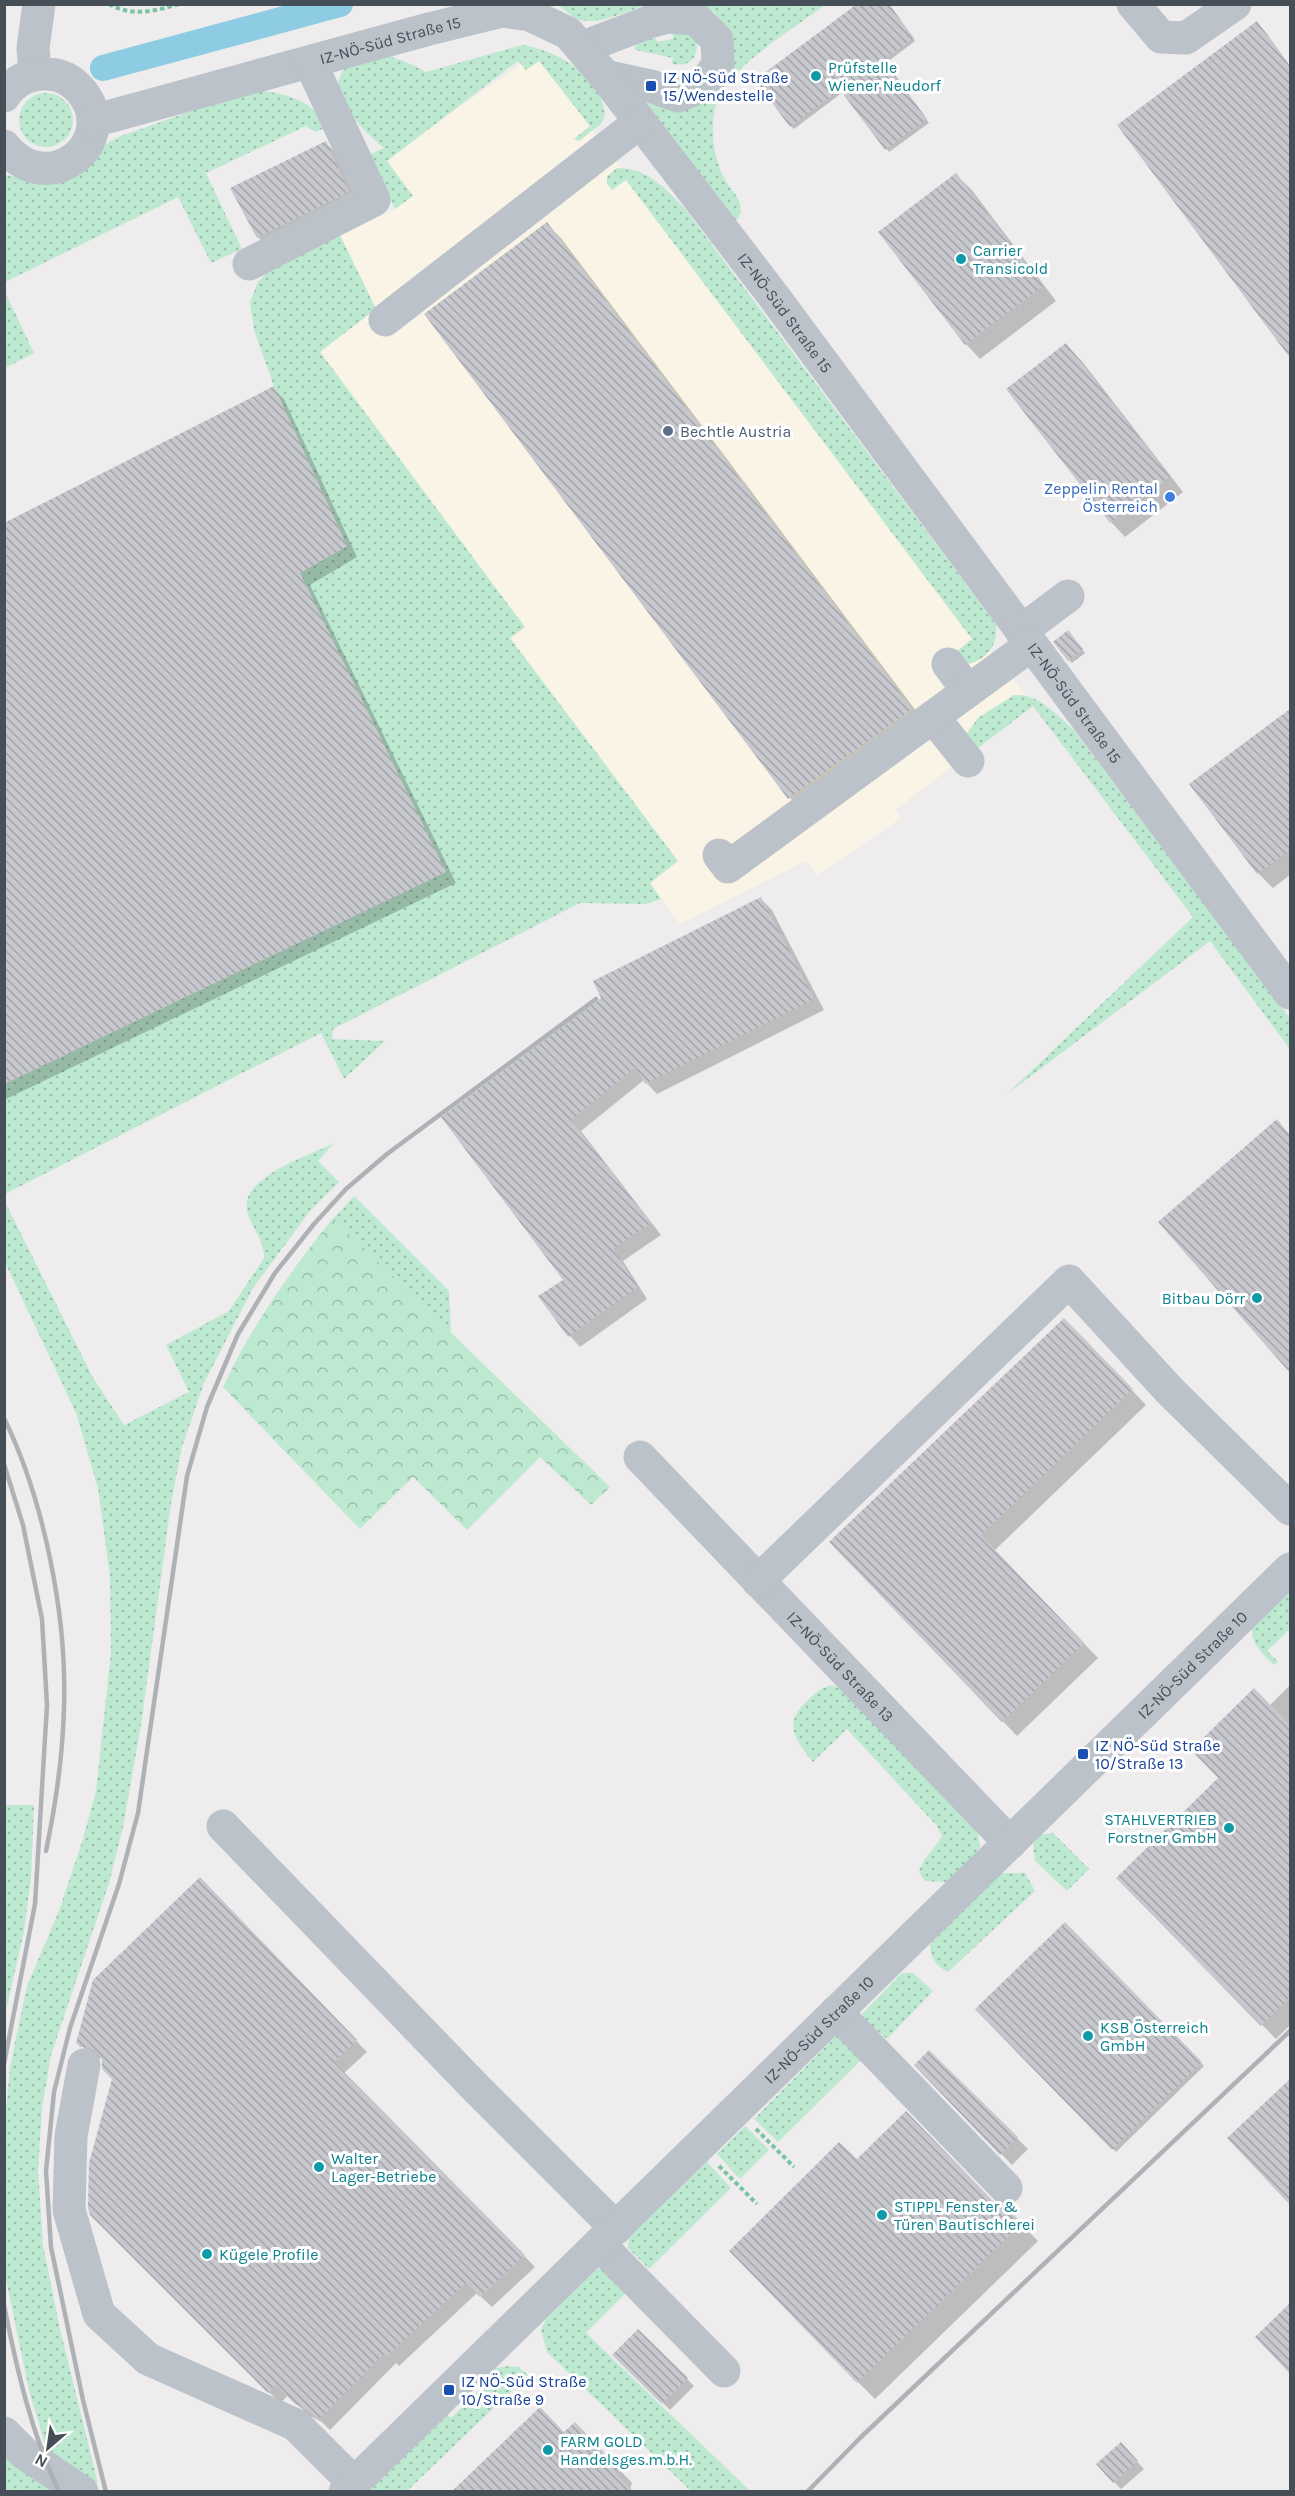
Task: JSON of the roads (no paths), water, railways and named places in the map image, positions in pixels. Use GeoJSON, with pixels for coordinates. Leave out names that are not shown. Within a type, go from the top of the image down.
{"type":"FeatureCollection","features":[{"type":"Feature","properties":{"kind":"street"},"geometry":{"type":"LineString","coordinates":[[35,74],[33,48],[39,4]]}},
{"type":"Feature","properties":{"kind":"street"},"geometry":{"type":"LineString","coordinates":[[1133,4],[1161,37],[1185,38],[1235,4]]}},
{"type":"Feature","properties":{"kind":"street","name":"IZ-NÖ-Süd Straße 15"},"geometry":{"type":"LineString","coordinates":[[93,121],[310,62],[426,17],[502,11],[530,15],[568,33],[605,76],[775,298],[1290,993]]}},
{"type":"Feature","properties":{"kind":"street"},"geometry":{"type":"LineString","coordinates":[[581,48],[667,17],[696,19],[717,40],[718,64],[708,79],[703,86],[678,96],[651,86],[605,76]]}},
{"type":"Feature","properties":{"kind":"street"},"geometry":{"type":"LineString","coordinates":[[249,264],[374,200],[310,62]]}},
{"type":"Feature","properties":{"kind":"street"},"geometry":{"type":"LineString","coordinates":[[4,96],[19,80],[35,74],[57,74],[75,84],[89,100],[93,121],[90,139],[80,154],[65,165],[47,169],[29,166],[8,154]]}},
{"type":"Feature","properties":{"kind":"street"},"geometry":{"type":"LineString","coordinates":[[385,320],[640,122]]}},
{"type":"Feature","properties":{"kind":"street"},"geometry":{"type":"LineString","coordinates":[[719,855],[728,867],[933,717],[968,691],[1068,596]]}},
{"type":"Feature","properties":{"kind":"street"},"geometry":{"type":"LineString","coordinates":[[948,664],[968,691]]}},
{"type":"Feature","properties":{"kind":"street"},"geometry":{"type":"LineString","coordinates":[[933,717],[968,761]]}},
{"type":"Feature","properties":{"kind":"street"},"geometry":{"type":"LineString","coordinates":[[758,1581],[1069,1281],[1170,1391],[1290,1509]]}},
{"type":"Feature","properties":{"kind":"street","name":"IZ-NÖ-Süd Straße 13"},"geometry":{"type":"LineString","coordinates":[[639,1457],[1010,1843]]}},
{"type":"Feature","properties":{"kind":"street","name":"IZ-NÖ-Süd Straße 10"},"geometry":{"type":"LineString","coordinates":[[350,2487],[1290,1569]]}},
{"type":"Feature","properties":{"kind":"street"},"geometry":{"type":"LineString","coordinates":[[223,1826],[476,2088],[724,2371]]}},
{"type":"Feature","properties":{"kind":"street"},"geometry":{"type":"LineString","coordinates":[[836,2012],[1006,2188]]}},
{"type":"Feature","properties":{"kind":"street"},"geometry":{"type":"LineString","coordinates":[[84,2066],[71,2136],[69,2210],[99,2314],[147,2359],[296,2425],[350,2487]]}},
{"type":"Feature","properties":{"kind":"street"},"geometry":{"type":"LineString","coordinates":[[4,2433],[24,2453],[82,2492]]}},
{"type":"Feature","properties":{"kind":"waterway"},"geometry":{"type":"LineString","coordinates":[[103,68],[340,4]]}},
{"type":"Feature","properties":{"kind":"railway"},"geometry":{"type":"LineString","coordinates":[[106,2492],[83,2400],[51,2247],[46,2171],[54,2092],[70,2028],[119,1884],[138,1813],[187,1476],[207,1407],[238,1334],[275,1273],[314,1224],[346,1189],[387,1154],[596,999]]}},
{"type":"Feature","properties":{"kind":"railway"},"geometry":{"type":"LineString","coordinates":[[4,1418],[31,1485],[41,1521],[50,1559],[62,1635],[64,1671],[62,1743],[56,1797],[46,1851]]}},
{"type":"Feature","properties":{"kind":"railway"},"geometry":{"type":"LineString","coordinates":[[4,1464],[23,1525],[42,1619],[47,1705],[35,1904],[4,2064]]}},
{"type":"Feature","properties":{"kind":"railway"},"geometry":{"type":"LineString","coordinates":[[807,2492],[861,2437],[1290,2031]]}},
{"type":"Feature","properties":{"kind":"railway"},"geometry":{"type":"LineString","coordinates":[[4,2305],[26,2400],[40,2447],[59,2492]]}},
{"type":"Feature","properties":{"kind":"place","name":"Prüfstelle Wiener Neudorf"},"geometry":{"type":"Point","coordinates":[816,76]}},
{"type":"Feature","properties":{"kind":"place","name":"IZ NÖ-Süd Straße 15/Wendestelle"},"geometry":{"type":"Point","coordinates":[651,86]}},
{"type":"Feature","properties":{"kind":"place","name":"Carrier Transicold"},"geometry":{"type":"Point","coordinates":[961,259]}},
{"type":"Feature","properties":{"kind":"place","name":"Bechtle Austria"},"geometry":{"type":"Point","coordinates":[668,431]}},
{"type":"Feature","properties":{"kind":"place","name":"Zeppelin Rental Österreich"},"geometry":{"type":"Point","coordinates":[1170,497]}},
{"type":"Feature","properties":{"kind":"place","name":"Bitbau Dörr"},"geometry":{"type":"Point","coordinates":[1257,1298]}},
{"type":"Feature","properties":{"kind":"place","name":"IZ NÖ-Süd Straße 10/Straße 13"},"geometry":{"type":"Point","coordinates":[1083,1754]}},
{"type":"Feature","properties":{"kind":"place","name":"STAHLVERTRIEB Forstner GmbH"},"geometry":{"type":"Point","coordinates":[1229,1828]}},
{"type":"Feature","properties":{"kind":"place","name":"KSB Österreich GmbH"},"geometry":{"type":"Point","coordinates":[1088,2036]}},
{"type":"Feature","properties":{"kind":"place","name":"Walter Lager-Betriebe"},"geometry":{"type":"Point","coordinates":[319,2167]}},
{"type":"Feature","properties":{"kind":"place","name":"STIPPL Fenster & Türen Bautischlerei"},"geometry":{"type":"Point","coordinates":[882,2215]}},
{"type":"Feature","properties":{"kind":"place","name":"Kügele Profile"},"geometry":{"type":"Point","coordinates":[207,2254]}},
{"type":"Feature","properties":{"kind":"place","name":"IZ NÖ-Süd Straße 10/Straße 9"},"geometry":{"type":"Point","coordinates":[449,2390]}},
{"type":"Feature","properties":{"kind":"place","name":"FARM GOLD Handelsges.m.b.H."},"geometry":{"type":"Point","coordinates":[548,2450]}}]}
